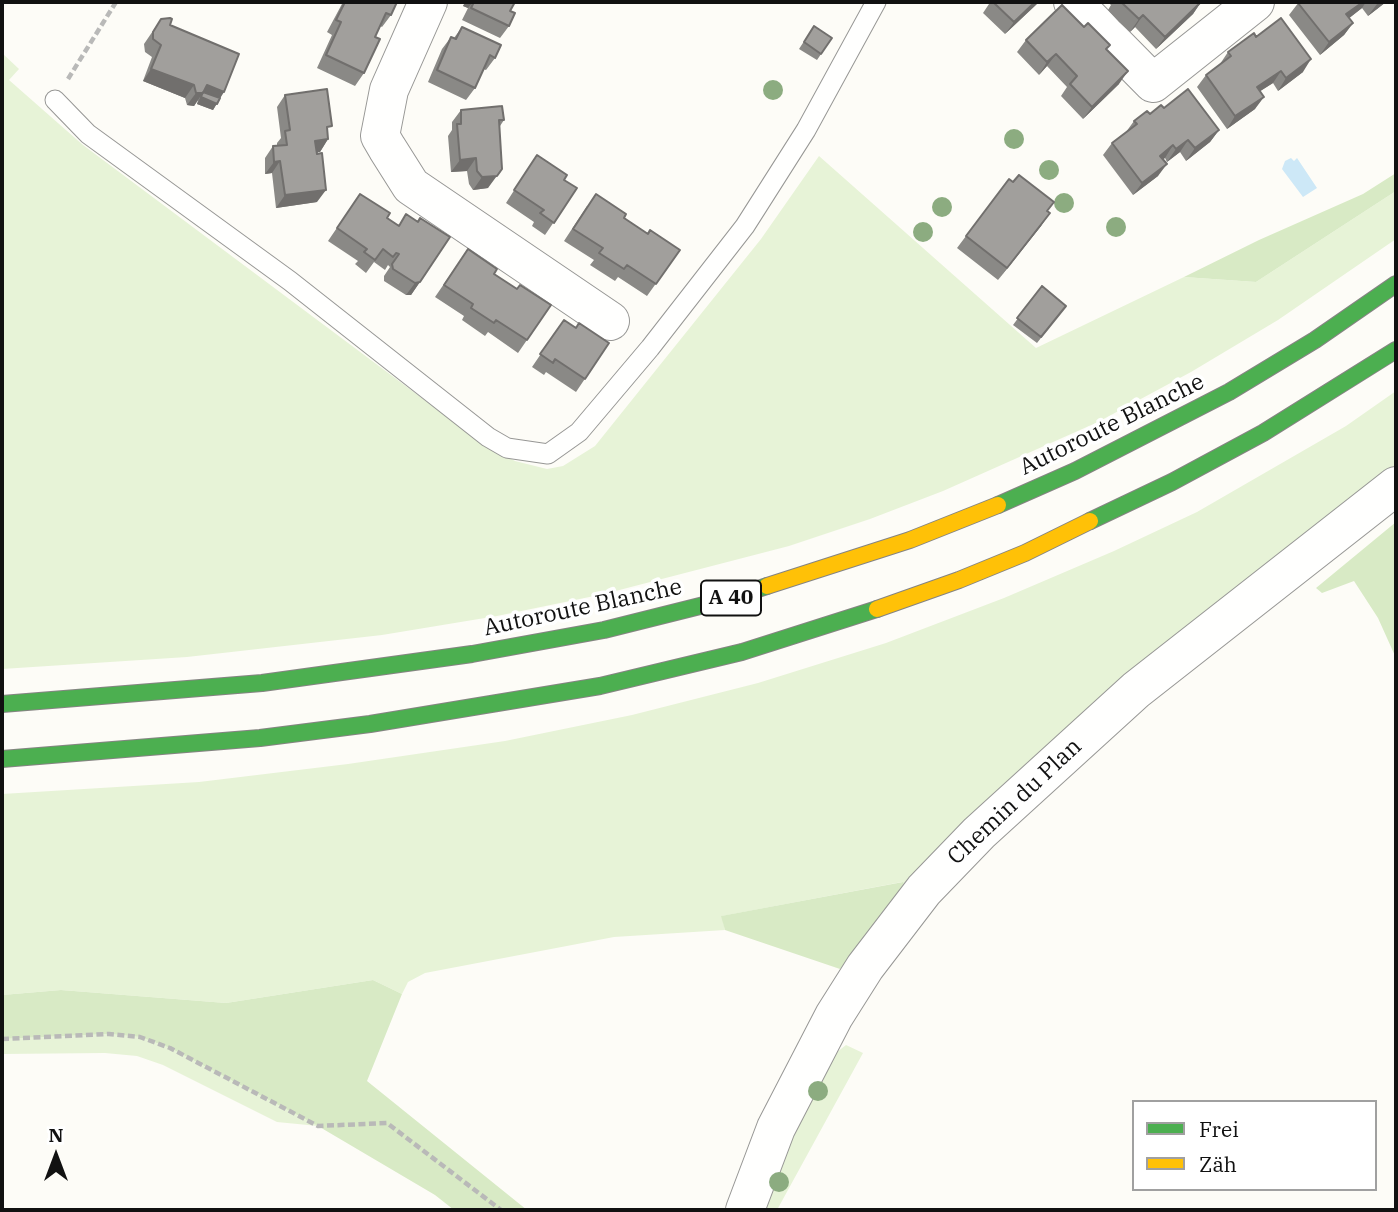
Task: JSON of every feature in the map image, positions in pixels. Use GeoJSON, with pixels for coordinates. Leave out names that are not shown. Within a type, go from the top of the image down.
{"type":"FeatureCollection","features":[{"type":"Feature","properties":{"kind":"highway","name":"Autoroute Blanche"},"geometry":{"type":"LineString","coordinates":[[2,704],[262,684],[459,656],[604,630],[728,599],[910,540],[1075,471],[1229,392],[1315,340],[1396,284]]}},
{"type":"Feature","properties":{"kind":"highway","name":"A 40"},"geometry":{"type":"LineString","coordinates":[[2,759],[260,738],[370,724],[600,686],[741,652],[960,580],[1025,553],[1172,482],[1263,433],[1396,350]]}},
{"type":"Feature","properties":{"kind":"street"},"geometry":{"type":"LineString","coordinates":[[428,2],[389,90],[380,136],[411,186],[611,321]]}},
{"type":"Feature","properties":{"kind":"street"},"geometry":{"type":"LineString","coordinates":[[1073,2],[1153,83],[1255,2]]}},
{"type":"Feature","properties":{"kind":"street","name":"Chemin du Plan"},"geometry":{"type":"LineString","coordinates":[[745,1210],[776,1128],[834,1016],[865,967],[924,890],[979,833],[1136,690],[1396,486]]}},
{"type":"Feature","properties":{"kind":"lane"},"geometry":{"type":"LineString","coordinates":[[55,100],[88,134],[290,281],[488,437],[507,448],[548,454],[579,432],[650,348],[745,226],[806,130],[876,2]]}},
{"type":"Feature","properties":{"kind":"path"},"geometry":{"type":"LineString","coordinates":[[55,100],[116,2]]}},
{"type":"Feature","properties":{"kind":"path"},"geometry":{"type":"LineString","coordinates":[[2,1039],[109,1034],[140,1037],[170,1048],[318,1126],[387,1123],[501,1210]]}},
{"type":"Feature","properties":{"kind":"green space"},"geometry":{"type":"Polygon","coordinates":[[[2,53],[19,69],[9,80],[83,145],[482,443],[515,461],[547,469],[563,466],[595,446],[761,239],[819,156],[1036,348],[1184,277],[1256,282],[1396,191],[1396,239],[1278,320],[1191,372],[1098,422],[943,491],[789,546],[604,594],[497,616],[382,635],[187,657],[2,669],[2,53]]]}},
{"type":"Feature","properties":{"kind":"green space"},"geometry":{"type":"Polygon","coordinates":[[[1396,173],[1396,191],[1256,282],[1184,277],[1363,194],[1396,173]]]}},
{"type":"Feature","properties":{"kind":"green space"},"geometry":{"type":"Polygon","coordinates":[[[1396,391],[1396,468],[905,888],[902,882],[722,916],[725,930],[614,937],[425,973],[408,982],[402,994],[373,980],[226,1003],[61,990],[2,995],[2,794],[199,782],[505,741],[632,715],[758,683],[886,643],[1004,598],[1114,551],[1197,512],[1346,426],[1396,391]]]}},
{"type":"Feature","properties":{"kind":"green space"},"geometry":{"type":"Polygon","coordinates":[[[1396,522],[1396,658],[1378,618],[1354,581],[1322,593],[1316,588],[1396,522]]]}},
{"type":"Feature","properties":{"kind":"green space"},"geometry":{"type":"Polygon","coordinates":[[[903,882],[905,888],[840,969],[725,930],[721,916],[903,882]]]}},
{"type":"Feature","properties":{"kind":"green space"},"geometry":{"type":"Polygon","coordinates":[[[373,980],[402,994],[367,1081],[527,1210],[454,1210],[435,1195],[318,1126],[170,1048],[140,1037],[109,1034],[2,1039],[2,995],[61,990],[226,1003],[373,980]]]}},
{"type":"Feature","properties":{"kind":"green space"},"geometry":{"type":"Polygon","coordinates":[[[109,1034],[140,1037],[170,1048],[318,1126],[277,1122],[163,1065],[137,1056],[105,1053],[2,1054],[2,1039],[109,1034]]]}},
{"type":"Feature","properties":{"kind":"green space"},"geometry":{"type":"Polygon","coordinates":[[[846,1045],[863,1053],[777,1210],[755,1210],[823,1063],[846,1045]]]}},
{"type":"Feature","properties":{"kind":"water"},"geometry":{"type":"Polygon","coordinates":[[[1291,158],[1294,161],[1297,158],[1317,188],[1303,197],[1282,169],[1285,161],[1291,158]]]}},
{"type":"Feature","properties":{"kind":"building"},"geometry":{"type":"Polygon","coordinates":[[[345,2],[397,2],[391,15],[386,13],[375,37],[380,39],[364,73],[326,55],[341,22],[336,20],[345,2]]]}},
{"type":"Feature","properties":{"kind":"building"},"geometry":{"type":"Polygon","coordinates":[[[474,2],[515,2],[510,11],[515,13],[509,26],[471,8],[474,2]]]}},
{"type":"Feature","properties":{"kind":"building"},"geometry":{"type":"Polygon","coordinates":[[[993,2],[1035,2],[1014,22],[993,2]]]}},
{"type":"Feature","properties":{"kind":"building"},"geometry":{"type":"Polygon","coordinates":[[[1121,2],[1201,2],[1165,37],[1143,15],[1139,19],[1121,2]]]}},
{"type":"Feature","properties":{"kind":"building"},"geometry":{"type":"Polygon","coordinates":[[[1299,2],[1363,2],[1346,14],[1353,23],[1329,42],[1299,2]]]}},
{"type":"Feature","properties":{"kind":"building"},"geometry":{"type":"Polygon","coordinates":[[[1062,5],[1084,27],[1088,23],[1110,45],[1106,49],[1128,71],[1092,107],[1070,84],[1077,76],[1056,54],[1047,62],[1026,40],[1062,5]]]}},
{"type":"Feature","properties":{"kind":"building"},"geometry":{"type":"Polygon","coordinates":[[[170,18],[170,25],[239,54],[224,92],[207,85],[203,93],[196,93],[194,85],[151,69],[161,45],[153,39],[153,32],[161,19],[170,18]]]}},
{"type":"Feature","properties":{"kind":"building"},"geometry":{"type":"Polygon","coordinates":[[[1281,18],[1311,59],[1286,78],[1281,71],[1257,87],[1264,97],[1235,116],[1206,75],[1231,56],[1228,52],[1254,33],[1256,37],[1281,18]]]}},
{"type":"Feature","properties":{"kind":"building"},"geometry":{"type":"Polygon","coordinates":[[[814,26],[832,38],[821,54],[804,42],[814,26]]]}},
{"type":"Feature","properties":{"kind":"building"},"geometry":{"type":"Polygon","coordinates":[[[462,27],[501,45],[495,58],[490,55],[475,88],[437,70],[451,37],[456,39],[462,27]]]}},
{"type":"Feature","properties":{"kind":"building"},"geometry":{"type":"Polygon","coordinates":[[[327,89],[332,126],[327,127],[328,139],[315,141],[317,154],[322,153],[326,190],[285,195],[280,161],[274,162],[273,146],[287,145],[285,131],[290,130],[285,95],[327,89]]]}},
{"type":"Feature","properties":{"kind":"building"},"geometry":{"type":"Polygon","coordinates":[[[1188,89],[1219,130],[1195,148],[1188,140],[1176,149],[1173,145],[1160,156],[1167,164],[1142,183],[1112,143],[1137,124],[1134,121],[1147,111],[1150,114],[1161,105],[1164,108],[1188,89]]]}},
{"type":"Feature","properties":{"kind":"building"},"geometry":{"type":"Polygon","coordinates":[[[203,92],[220,98],[217,104],[201,97],[203,92]]]}},
{"type":"Feature","properties":{"kind":"building"},"geometry":{"type":"Polygon","coordinates":[[[502,106],[504,120],[499,120],[502,169],[497,176],[482,177],[477,171],[476,158],[460,160],[457,124],[461,124],[461,110],[502,106]]]}},
{"type":"Feature","properties":{"kind":"building"},"geometry":{"type":"Polygon","coordinates":[[[537,155],[567,175],[564,180],[577,188],[554,223],[540,213],[544,210],[514,190],[537,155]]]}},
{"type":"Feature","properties":{"kind":"building"},"geometry":{"type":"Polygon","coordinates":[[[1019,175],[1054,202],[1047,211],[1050,213],[1007,268],[966,236],[1009,179],[1013,182],[1019,175]]]}},
{"type":"Feature","properties":{"kind":"building"},"geometry":{"type":"Polygon","coordinates":[[[360,194],[390,213],[387,218],[399,226],[406,214],[418,222],[420,218],[450,237],[420,282],[415,283],[393,269],[392,264],[399,254],[396,253],[393,257],[383,249],[375,260],[364,252],[367,249],[337,228],[360,194]]]}},
{"type":"Feature","properties":{"kind":"building"},"geometry":{"type":"Polygon","coordinates":[[[596,194],[626,214],[624,218],[648,234],[650,230],[680,250],[656,284],[627,265],[624,269],[599,253],[603,248],[573,229],[596,194]]]}},
{"type":"Feature","properties":{"kind":"building"},"geometry":{"type":"Polygon","coordinates":[[[468,249],[497,269],[494,274],[517,289],[520,285],[551,305],[527,340],[471,308],[473,304],[444,285],[468,249]]]}},
{"type":"Feature","properties":{"kind":"building"},"geometry":{"type":"Polygon","coordinates":[[[1042,286],[1066,306],[1041,337],[1017,318],[1042,286]]]}},
{"type":"Feature","properties":{"kind":"building"},"geometry":{"type":"Polygon","coordinates":[[[564,320],[576,328],[579,323],[609,343],[585,379],[555,359],[553,363],[540,354],[564,320]]]}},
{"type":"Feature","properties":{"kind":"traffic: fast"},"geometry":{"type":"LineString","coordinates":[[998,505],[1075,471],[1229,392],[1315,340],[1396,284]]}},
{"type":"Feature","properties":{"kind":"traffic: fast"},"geometry":{"type":"LineString","coordinates":[[1090,521],[1172,482],[1263,433],[1396,350]]}},
{"type":"Feature","properties":{"kind":"traffic: fast"},"geometry":{"type":"LineString","coordinates":[[2,704],[262,683],[472,654],[604,630],[728,599],[767,586]]}},
{"type":"Feature","properties":{"kind":"traffic: fast"},"geometry":{"type":"LineString","coordinates":[[2,759],[260,738],[370,724],[600,686],[742,652],[877,609]]}},
{"type":"Feature","properties":{"kind":"traffic: slow"},"geometry":{"type":"LineString","coordinates":[[767,586],[910,540],[998,505]]}},
{"type":"Feature","properties":{"kind":"traffic: slow"},"geometry":{"type":"LineString","coordinates":[[877,609],[1025,553],[1090,521]]}}]}
